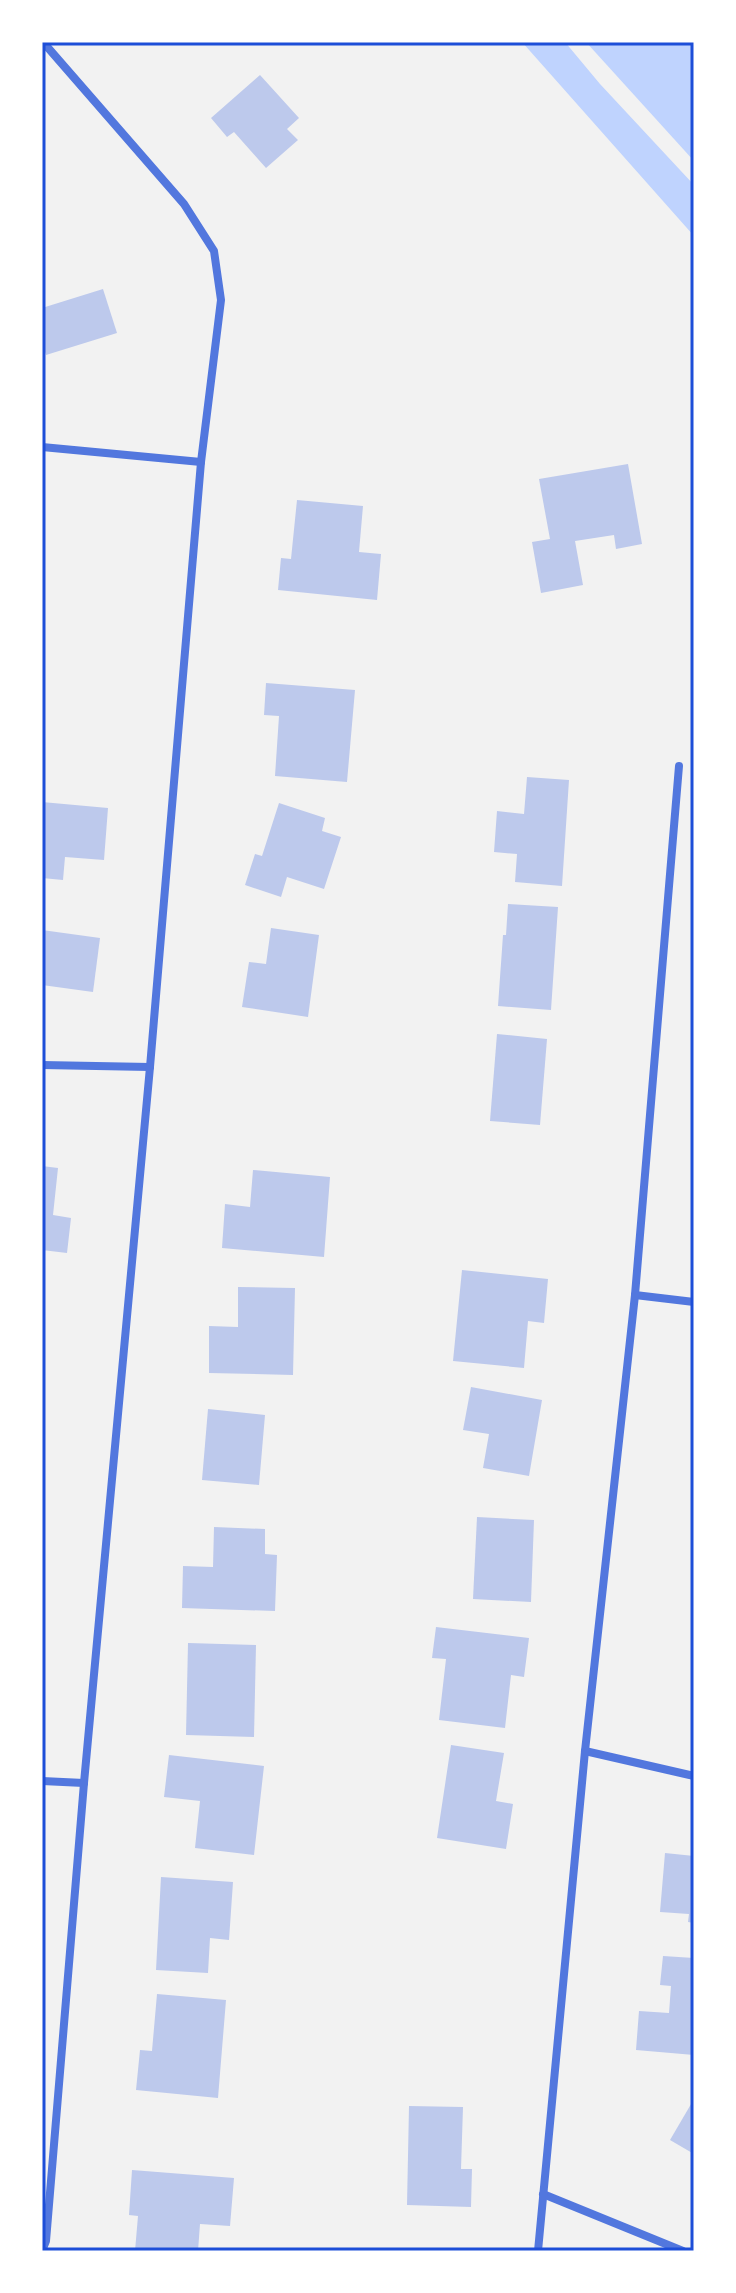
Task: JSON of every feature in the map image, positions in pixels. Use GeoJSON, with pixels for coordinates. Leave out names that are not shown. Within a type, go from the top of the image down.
{"type":"FeatureCollection","features":[{"type":"Feature","properties":{"kind":"street"},"geometry":{"type":"LineString","coordinates":[[42,2251],[46,2241],[201,462],[221,300],[214,251],[184,204],[43,42]]}},
{"type":"Feature","properties":{"kind":"street"},"geometry":{"type":"LineString","coordinates":[[42,447],[201,462]]}},
{"type":"Feature","properties":{"kind":"street"},"geometry":{"type":"LineString","coordinates":[[538,2251],[585,1751],[635,1295],[679,766]]}},
{"type":"Feature","properties":{"kind":"street"},"geometry":{"type":"LineString","coordinates":[[42,1065],[150,1067]]}},
{"type":"Feature","properties":{"kind":"street"},"geometry":{"type":"LineString","coordinates":[[635,1295],[694,1302]]}},
{"type":"Feature","properties":{"kind":"street"},"geometry":{"type":"LineString","coordinates":[[585,1751],[694,1776]]}},
{"type":"Feature","properties":{"kind":"street"},"geometry":{"type":"LineString","coordinates":[[42,1781],[84,1783]]}},
{"type":"Feature","properties":{"kind":"street"},"geometry":{"type":"LineString","coordinates":[[543,2194],[683,2251]]}},
{"type":"Feature","properties":{"kind":"water"},"geometry":{"type":"Polygon","coordinates":[[[522,42],[565,42],[694,185],[694,236],[522,42]]]}},
{"type":"Feature","properties":{"kind":"water"},"geometry":{"type":"Polygon","coordinates":[[[586,42],[694,42],[694,161],[586,42]]]}},
{"type":"Feature","properties":{"kind":"building"},"geometry":{"type":"Polygon","coordinates":[[[260,75],[299,118],[287,129],[298,140],[266,168],[234,132],[227,137],[211,118],[260,75]]]}},
{"type":"Feature","properties":{"kind":"building"},"geometry":{"type":"Polygon","coordinates":[[[103,289],[117,333],[46,355],[42,342],[42,308],[103,289]]]}},
{"type":"Feature","properties":{"kind":"building"},"geometry":{"type":"Polygon","coordinates":[[[628,464],[642,544],[616,549],[614,535],[575,541],[583,585],[541,593],[532,542],[550,539],[539,479],[628,464]]]}},
{"type":"Feature","properties":{"kind":"building"},"geometry":{"type":"Polygon","coordinates":[[[297,500],[363,506],[359,552],[381,554],[377,600],[278,590],[281,558],[291,559],[297,500]]]}},
{"type":"Feature","properties":{"kind":"building"},"geometry":{"type":"Polygon","coordinates":[[[266,683],[355,690],[347,782],[275,776],[279,716],[264,715],[266,683]]]}},
{"type":"Feature","properties":{"kind":"building"},"geometry":{"type":"Polygon","coordinates":[[[527,777],[569,780],[562,886],[515,882],[517,854],[494,852],[497,811],[524,814],[527,777]]]}},
{"type":"Feature","properties":{"kind":"building"},"geometry":{"type":"Polygon","coordinates":[[[42,802],[108,808],[104,860],[65,857],[63,880],[42,878],[42,802]]]}},
{"type":"Feature","properties":{"kind":"building"},"geometry":{"type":"Polygon","coordinates":[[[279,803],[325,818],[322,831],[341,837],[324,889],[287,877],[281,897],[245,885],[255,854],[262,856],[279,803]]]}},
{"type":"Feature","properties":{"kind":"building"},"geometry":{"type":"Polygon","coordinates":[[[508,904],[558,907],[551,1010],[498,1006],[508,904]]]}},
{"type":"Feature","properties":{"kind":"building"},"geometry":{"type":"Polygon","coordinates":[[[271,928],[319,935],[308,1017],[242,1007],[249,962],[266,964],[271,928]]]}},
{"type":"Feature","properties":{"kind":"building"},"geometry":{"type":"Polygon","coordinates":[[[42,930],[100,938],[93,992],[42,985],[42,930]]]}},
{"type":"Feature","properties":{"kind":"building"},"geometry":{"type":"Polygon","coordinates":[[[497,1034],[547,1039],[540,1125],[490,1121],[497,1034]]]}},
{"type":"Feature","properties":{"kind":"building"},"geometry":{"type":"Polygon","coordinates":[[[42,1166],[58,1168],[53,1215],[71,1218],[67,1253],[42,1250],[42,1166]]]}},
{"type":"Feature","properties":{"kind":"building"},"geometry":{"type":"Polygon","coordinates":[[[253,1170],[330,1177],[324,1257],[222,1248],[225,1204],[250,1207],[253,1170]]]}},
{"type":"Feature","properties":{"kind":"building"},"geometry":{"type":"Polygon","coordinates":[[[462,1270],[548,1279],[544,1323],[528,1321],[524,1368],[453,1361],[462,1270]]]}},
{"type":"Feature","properties":{"kind":"building"},"geometry":{"type":"Polygon","coordinates":[[[238,1287],[295,1288],[293,1375],[209,1373],[209,1326],[238,1327],[238,1287]]]}},
{"type":"Feature","properties":{"kind":"building"},"geometry":{"type":"Polygon","coordinates":[[[471,1387],[542,1400],[529,1476],[483,1468],[489,1434],[463,1430],[471,1387]]]}},
{"type":"Feature","properties":{"kind":"building"},"geometry":{"type":"Polygon","coordinates":[[[208,1409],[265,1415],[259,1485],[202,1480],[208,1409]]]}},
{"type":"Feature","properties":{"kind":"building"},"geometry":{"type":"Polygon","coordinates":[[[477,1517],[534,1520],[531,1602],[473,1599],[477,1517]]]}},
{"type":"Feature","properties":{"kind":"building"},"geometry":{"type":"Polygon","coordinates":[[[214,1527],[265,1529],[265,1554],[277,1555],[275,1611],[182,1608],[183,1566],[213,1567],[214,1527]]]}},
{"type":"Feature","properties":{"kind":"building"},"geometry":{"type":"Polygon","coordinates":[[[436,1627],[529,1638],[524,1677],[511,1675],[505,1728],[439,1720],[446,1659],[432,1658],[436,1627]]]}},
{"type":"Feature","properties":{"kind":"building"},"geometry":{"type":"Polygon","coordinates":[[[188,1643],[256,1645],[254,1737],[186,1735],[188,1643]]]}},
{"type":"Feature","properties":{"kind":"building"},"geometry":{"type":"Polygon","coordinates":[[[451,1745],[504,1753],[496,1801],[513,1804],[506,1849],[437,1838],[451,1745]]]}},
{"type":"Feature","properties":{"kind":"building"},"geometry":{"type":"Polygon","coordinates":[[[169,1755],[264,1766],[254,1855],[195,1848],[200,1801],[164,1797],[169,1755]]]}},
{"type":"Feature","properties":{"kind":"building"},"geometry":{"type":"Polygon","coordinates":[[[665,1853],[694,1856],[694,1923],[688,1922],[689,1914],[660,1912],[665,1853]]]}},
{"type":"Feature","properties":{"kind":"building"},"geometry":{"type":"Polygon","coordinates":[[[161,1877],[233,1882],[229,1940],[210,1938],[208,1973],[156,1970],[161,1877]]]}},
{"type":"Feature","properties":{"kind":"building"},"geometry":{"type":"Polygon","coordinates":[[[663,1956],[694,1958],[694,2055],[636,2050],[639,2011],[669,2013],[671,1986],[660,1985],[663,1956]]]}},
{"type":"Feature","properties":{"kind":"building"},"geometry":{"type":"Polygon","coordinates":[[[157,1994],[226,2000],[218,2098],[136,2090],[140,2050],[152,2051],[157,1994]]]}},
{"type":"Feature","properties":{"kind":"building"},"geometry":{"type":"Polygon","coordinates":[[[694,2099],[694,2154],[670,2140],[694,2099]]]}},
{"type":"Feature","properties":{"kind":"building"},"geometry":{"type":"Polygon","coordinates":[[[409,2106],[463,2107],[461,2169],[472,2169],[471,2207],[407,2205],[409,2106]]]}},
{"type":"Feature","properties":{"kind":"building"},"geometry":{"type":"Polygon","coordinates":[[[132,2170],[234,2178],[230,2226],[200,2224],[198,2251],[135,2251],[138,2216],[129,2215],[132,2170]]]}}]}
